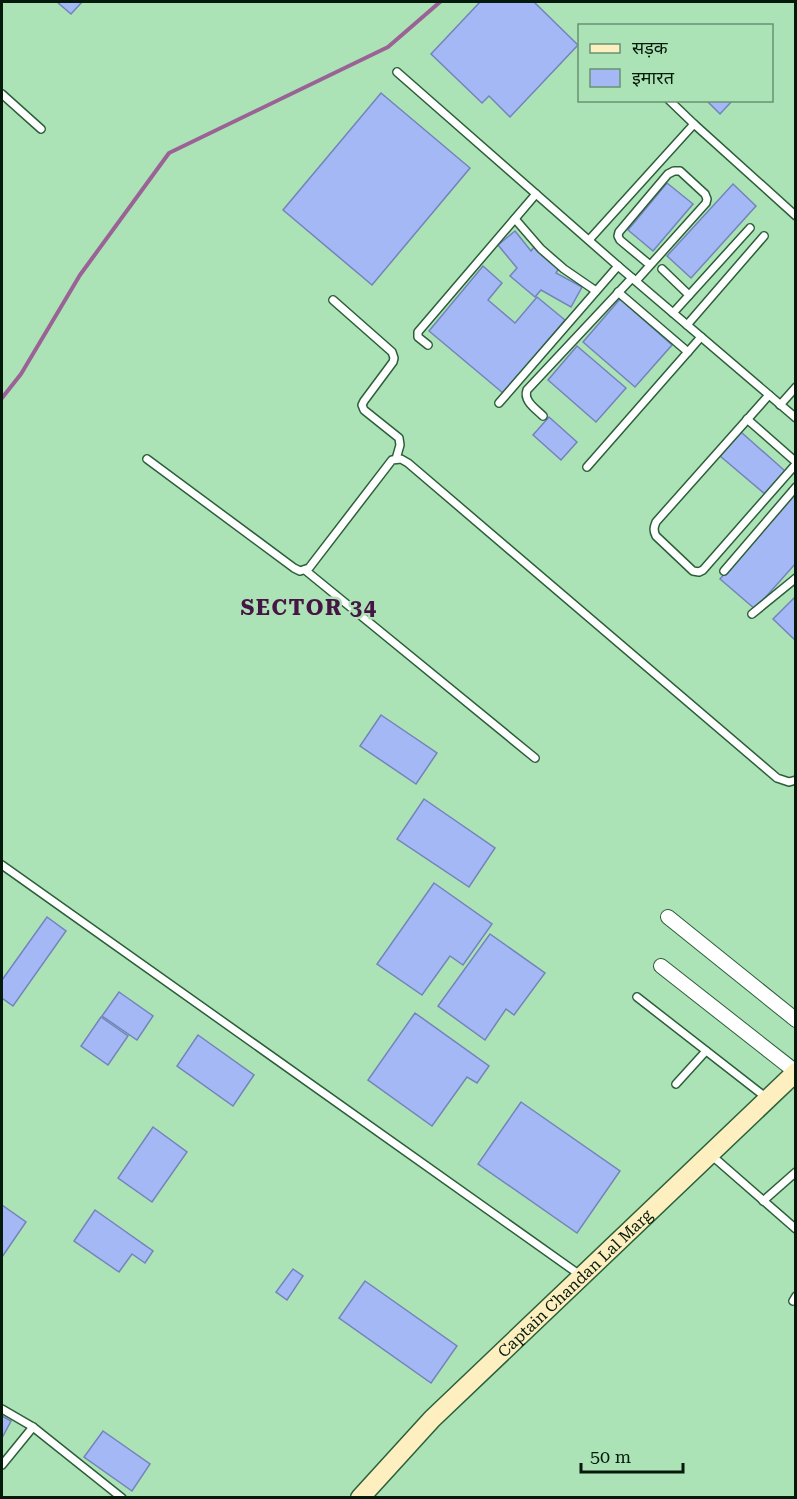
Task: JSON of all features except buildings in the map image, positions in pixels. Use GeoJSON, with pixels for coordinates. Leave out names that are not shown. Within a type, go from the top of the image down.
{"type":"FeatureCollection","features":[{"type":"Feature","properties":{"kind":"street"},"geometry":{"type":"LineString","coordinates":[[668,917],[795,1020]]}},
{"type":"Feature","properties":{"kind":"street"},"geometry":{"type":"LineString","coordinates":[[661,966],[795,1072]]}},
{"type":"Feature","properties":{"kind":"street","name":"Captain Chandan Lal Marg"},"geometry":{"type":"LineString","coordinates":[[360,1497],[432,1419],[795,1072]]}},
{"type":"Feature","properties":{"kind":"lane"},"geometry":{"type":"LineString","coordinates":[[398,72],[795,418]]}},
{"type":"Feature","properties":{"kind":"lane"},"geometry":{"type":"LineString","coordinates":[[2,94],[41,129]]}},
{"type":"Feature","properties":{"kind":"lane"},"geometry":{"type":"LineString","coordinates":[[671,102],[795,216]]}},
{"type":"Feature","properties":{"kind":"lane"},"geometry":{"type":"LineString","coordinates":[[589,240],[694,124]]}},
{"type":"Feature","properties":{"kind":"lane"},"geometry":{"type":"LineString","coordinates":[[543,416],[527,400],[525,393],[527,390],[618,292],[650,265],[706,203],[705,194],[680,171],[668,174],[619,232],[620,240],[650,265]]}},
{"type":"Feature","properties":{"kind":"lane"},"geometry":{"type":"LineString","coordinates":[[428,345],[418,337],[418,332],[536,194]]}},
{"type":"Feature","properties":{"kind":"lane"},"geometry":{"type":"LineString","coordinates":[[515,219],[564,269],[596,291]]}},
{"type":"Feature","properties":{"kind":"lane"},"geometry":{"type":"LineString","coordinates":[[673,313],[750,228]]}},
{"type":"Feature","properties":{"kind":"lane"},"geometry":{"type":"LineString","coordinates":[[687,325],[764,236]]}},
{"type":"Feature","properties":{"kind":"lane"},"geometry":{"type":"LineString","coordinates":[[499,403],[618,266]]}},
{"type":"Feature","properties":{"kind":"lane"},"geometry":{"type":"LineString","coordinates":[[662,269],[689,295]]}},
{"type":"Feature","properties":{"kind":"lane"},"geometry":{"type":"LineString","coordinates":[[618,292],[688,352]]}},
{"type":"Feature","properties":{"kind":"lane"},"geometry":{"type":"LineString","coordinates":[[333,300],[392,352],[393,362],[362,405],[364,410],[399,438],[400,445],[396,459]]}},
{"type":"Feature","properties":{"kind":"lane"},"geometry":{"type":"LineString","coordinates":[[587,467],[701,337]]}},
{"type":"Feature","properties":{"kind":"lane"},"geometry":{"type":"LineString","coordinates":[[780,405],[795,387]]}},
{"type":"Feature","properties":{"kind":"lane"},"geometry":{"type":"LineString","coordinates":[[747,419],[795,463],[703,570],[693,571],[656,536],[654,526],[747,419],[769,395]]}},
{"type":"Feature","properties":{"kind":"lane"},"geometry":{"type":"LineString","coordinates":[[147,459],[300,571],[309,568],[392,460],[401,459],[777,778],[789,782],[795,780]]}},
{"type":"Feature","properties":{"kind":"lane"},"geometry":{"type":"LineString","coordinates":[[724,571],[795,487]]}},
{"type":"Feature","properties":{"kind":"lane"},"geometry":{"type":"LineString","coordinates":[[305,570],[535,758]]}},
{"type":"Feature","properties":{"kind":"lane"},"geometry":{"type":"LineString","coordinates":[[752,614],[795,578]]}},
{"type":"Feature","properties":{"kind":"lane"},"geometry":{"type":"LineString","coordinates":[[2,865],[582,1276]]}},
{"type":"Feature","properties":{"kind":"lane"},"geometry":{"type":"LineString","coordinates":[[637,997],[768,1099]]}},
{"type":"Feature","properties":{"kind":"lane"},"geometry":{"type":"LineString","coordinates":[[676,1084],[706,1051]]}},
{"type":"Feature","properties":{"kind":"lane"},"geometry":{"type":"LineString","coordinates":[[710,1154],[795,1229]]}},
{"type":"Feature","properties":{"kind":"lane"},"geometry":{"type":"LineString","coordinates":[[763,1201],[795,1172]]}},
{"type":"Feature","properties":{"kind":"lane"},"geometry":{"type":"LineString","coordinates":[[2,1409],[33,1427],[122,1497]]}},
{"type":"Feature","properties":{"kind":"lane"},"geometry":{"type":"LineString","coordinates":[[2,1465],[33,1427]]}},
{"type":"Feature","properties":{"kind":"waterway"},"geometry":{"type":"LineString","coordinates":[[2,398],[21,374],[80,275],[169,153],[388,47],[440,2]]}},
{"type":"Feature","properties":{"kind":"district","name":"SECTOR 34"},"geometry":{"type":"Point","coordinates":[309,607]}}]}
